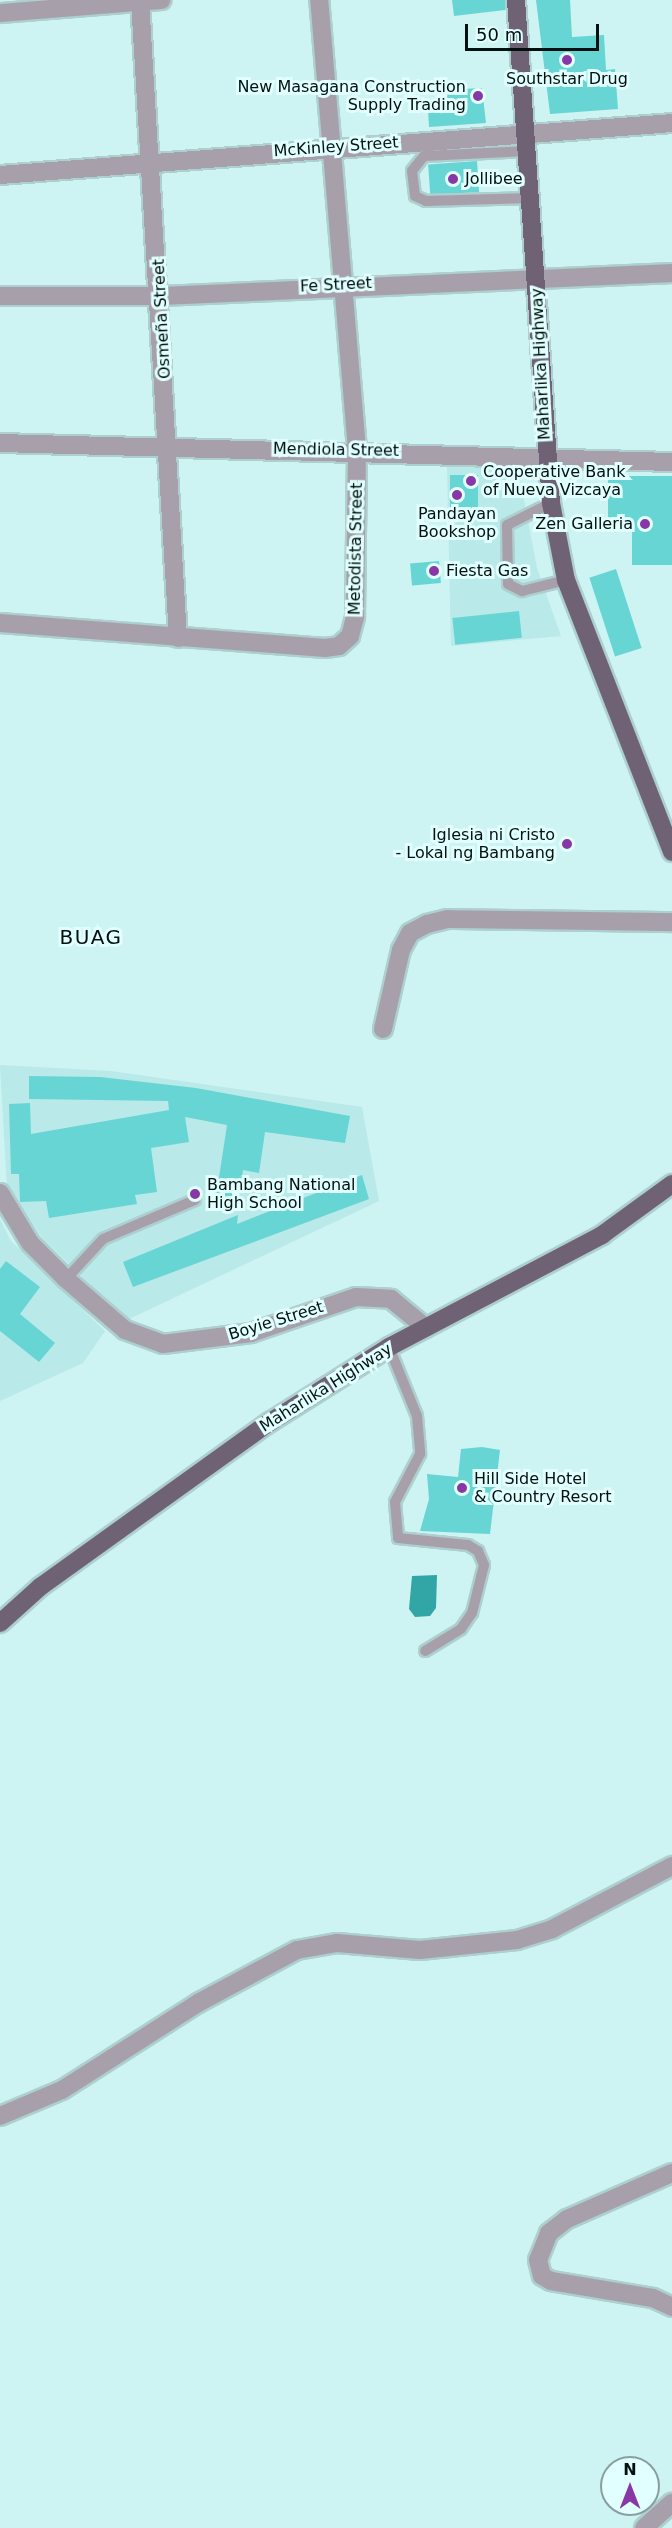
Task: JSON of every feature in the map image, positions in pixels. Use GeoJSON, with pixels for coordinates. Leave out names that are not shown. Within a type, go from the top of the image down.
{"type":"FeatureCollection","features":[{"type":"Feature","properties":{"kind":"main road","name":"Maharlika Highway"},"geometry":{"type":"LineString","coordinates":[[516,0],[551,503],[566,580],[672,852]]}},
{"type":"Feature","properties":{"kind":"main road","name":"Maharlika Highway"},"geometry":{"type":"LineString","coordinates":[[0,1623],[40,1587],[203,1466],[389,1347],[602,1234],[672,1184]]}},
{"type":"Feature","properties":{"kind":"street"},"geometry":{"type":"LineString","coordinates":[[0,13],[161,0]]}},
{"type":"Feature","properties":{"kind":"street","name":"Metodista Street"},"geometry":{"type":"LineString","coordinates":[[0,622],[325,648],[345,642],[355,618],[357,450],[345,284],[319,0]]}},
{"type":"Feature","properties":{"kind":"street","name":"Osmeña Street"},"geometry":{"type":"LineString","coordinates":[[140,1],[162,296],[178,638]]}},
{"type":"Feature","properties":{"kind":"street","name":"McKinley Street"},"geometry":{"type":"LineString","coordinates":[[0,175],[331,147],[527,142],[672,123]]}},
{"type":"Feature","properties":{"kind":"street","name":"Fe Street"},"geometry":{"type":"LineString","coordinates":[[0,296],[162,296],[345,284],[672,273]]}},
{"type":"Feature","properties":{"kind":"street","name":"Mendiola Street"},"geometry":{"type":"LineString","coordinates":[[0,443],[357,450],[672,462]]}},
{"type":"Feature","properties":{"kind":"street"},"geometry":{"type":"LineString","coordinates":[[383,1029],[401,950],[410,933],[427,924],[447,919],[672,921]]}},
{"type":"Feature","properties":{"kind":"street","name":"Boyie Street"},"geometry":{"type":"LineString","coordinates":[[0,1193],[30,1243],[66,1279],[124,1330],[163,1344],[251,1333],[356,1298],[391,1299],[426,1328]]}},
{"type":"Feature","properties":{"kind":"street"},"geometry":{"type":"LineString","coordinates":[[0,2116],[62,2090],[198,2003],[297,1950],[354,1943],[420,1950],[517,1940],[552,1929],[672,1866]]}},
{"type":"Feature","properties":{"kind":"street"},"geometry":{"type":"LineString","coordinates":[[672,2174],[576,2213],[549,2233],[538,2260],[542,2276],[550,2281],[654,2298],[672,2307]]}},
{"type":"Feature","properties":{"kind":"street"},"geometry":{"type":"LineString","coordinates":[[644,2528],[672,2503]]}},
{"type":"Feature","properties":{"kind":"lane"},"geometry":{"type":"LineString","coordinates":[[527,142],[424,156],[413,164],[412,180],[415,196],[426,201],[531,198]]}},
{"type":"Feature","properties":{"kind":"lane"},"geometry":{"type":"LineString","coordinates":[[551,503],[507,525],[508,584],[522,591],[566,580]]}},
{"type":"Feature","properties":{"kind":"lane"},"geometry":{"type":"LineString","coordinates":[[66,1279],[104,1239],[195,1200]]}},
{"type":"Feature","properties":{"kind":"lane"},"geometry":{"type":"LineString","coordinates":[[389,1347],[417,1416],[420,1454],[395,1502],[398,1539],[468,1545],[478,1551],[484,1565],[481,1597],[472,1613],[461,1629],[425,1651]]}},
{"type":"Feature","properties":{"kind":"shaded area"},"geometry":{"type":"Polygon","coordinates":[[[447,465],[518,468],[537,568],[561,636],[451,646],[447,465]]]}},
{"type":"Feature","properties":{"kind":"shaded area","name":"Bambang National High School"},"geometry":{"type":"Polygon","coordinates":[[[0,1065],[111,1071],[362,1107],[379,1201],[127,1320],[42,1238],[7,1187],[0,1065]]]}},
{"type":"Feature","properties":{"kind":"shaded area"},"geometry":{"type":"Polygon","coordinates":[[[0,1219],[11,1241],[105,1331],[83,1363],[0,1401],[0,1219]]]}},
{"type":"Feature","properties":{"kind":"water"},"geometry":{"type":"Polygon","coordinates":[[[437,1575],[436,1608],[430,1616],[415,1617],[409,1609],[412,1576],[437,1575]]]}},
{"type":"Feature","properties":{"kind":"building"},"geometry":{"type":"Polygon","coordinates":[[[452,0],[505,0],[505,10],[454,16],[452,0]]]}},
{"type":"Feature","properties":{"kind":"building"},"geometry":{"type":"Polygon","coordinates":[[[536,0],[570,0],[572,37],[604,35],[606,70],[615,69],[618,109],[550,114],[536,0]]]}},
{"type":"Feature","properties":{"kind":"building"},"geometry":{"type":"Polygon","coordinates":[[[482,88],[486,123],[429,127],[428,110],[443,109],[442,90],[482,88]]]}},
{"type":"Feature","properties":{"kind":"building","name":"Jollibee"},"geometry":{"type":"Polygon","coordinates":[[[477,161],[479,192],[430,195],[428,164],[477,161]]]}},
{"type":"Feature","properties":{"kind":"building"},"geometry":{"type":"Polygon","coordinates":[[[450,475],[478,475],[478,517],[450,517],[450,475]]]}},
{"type":"Feature","properties":{"kind":"building","name":"Zen Galleria"},"geometry":{"type":"Polygon","coordinates":[[[608,476],[672,476],[672,565],[632,565],[632,527],[608,521],[608,476]]]}},
{"type":"Feature","properties":{"kind":"building"},"geometry":{"type":"Polygon","coordinates":[[[439,561],[441,583],[412,585],[410,564],[439,561]]]}},
{"type":"Feature","properties":{"kind":"building"},"geometry":{"type":"Polygon","coordinates":[[[616,569],[642,648],[615,657],[589,578],[616,569]]]}},
{"type":"Feature","properties":{"kind":"building"},"geometry":{"type":"Polygon","coordinates":[[[519,611],[522,638],[455,645],[452,618],[519,611]]]}},
{"type":"Feature","properties":{"kind":"building"},"geometry":{"type":"Polygon","coordinates":[[[29,1076],[100,1077],[196,1088],[350,1116],[345,1143],[265,1132],[259,1173],[243,1170],[239,1200],[216,1197],[227,1125],[185,1117],[189,1142],[151,1148],[157,1192],[135,1195],[137,1204],[49,1218],[46,1201],[20,1202],[19,1174],[11,1174],[9,1104],[30,1103],[31,1134],[169,1110],[168,1101],[29,1099],[29,1076]]]}},
{"type":"Feature","properties":{"kind":"building"},"geometry":{"type":"Polygon","coordinates":[[[362,1175],[369,1199],[133,1287],[123,1262],[238,1215],[237,1224],[362,1175]]]}},
{"type":"Feature","properties":{"kind":"building"},"geometry":{"type":"Polygon","coordinates":[[[6,1261],[40,1287],[20,1314],[55,1343],[39,1362],[0,1331],[0,1269],[6,1261]]]}},
{"type":"Feature","properties":{"kind":"building","name":"Hill Side Hotel & Country Resort"},"geometry":{"type":"Polygon","coordinates":[[[482,1447],[500,1450],[490,1534],[420,1531],[429,1499],[427,1474],[458,1477],[461,1449],[482,1447]]]}},
{"type":"Feature","properties":{"kind":"place","name":"Southstar Drug"},"geometry":{"type":"Point","coordinates":[567,60]}},
{"type":"Feature","properties":{"kind":"place","name":"New Masagana Construction Supply Trading"},"geometry":{"type":"Point","coordinates":[478,96]}},
{"type":"Feature","properties":{"kind":"place","name":"Jollibee"},"geometry":{"type":"Point","coordinates":[453,179]}},
{"type":"Feature","properties":{"kind":"place","name":"Cooperative Bank of Nueva Vizcaya"},"geometry":{"type":"Point","coordinates":[471,481]}},
{"type":"Feature","properties":{"kind":"place","name":"Pandayan Bookshop"},"geometry":{"type":"Point","coordinates":[457,495]}},
{"type":"Feature","properties":{"kind":"place","name":"Zen Galleria"},"geometry":{"type":"Point","coordinates":[645,524]}},
{"type":"Feature","properties":{"kind":"place","name":"Fiesta Gas"},"geometry":{"type":"Point","coordinates":[434,571]}},
{"type":"Feature","properties":{"kind":"place","name":"Iglesia ni Cristo - Lokal ng Bambang"},"geometry":{"type":"Point","coordinates":[567,844]}},
{"type":"Feature","properties":{"kind":"place","name":"Bambang National High School"},"geometry":{"type":"Point","coordinates":[195,1194]}},
{"type":"Feature","properties":{"kind":"place","name":"Hill Side Hotel & Country Resort"},"geometry":{"type":"Point","coordinates":[462,1488]}},
{"type":"Feature","properties":{"kind":"district","name":"BUAG"},"geometry":{"type":"Point","coordinates":[91,937]}}]}
